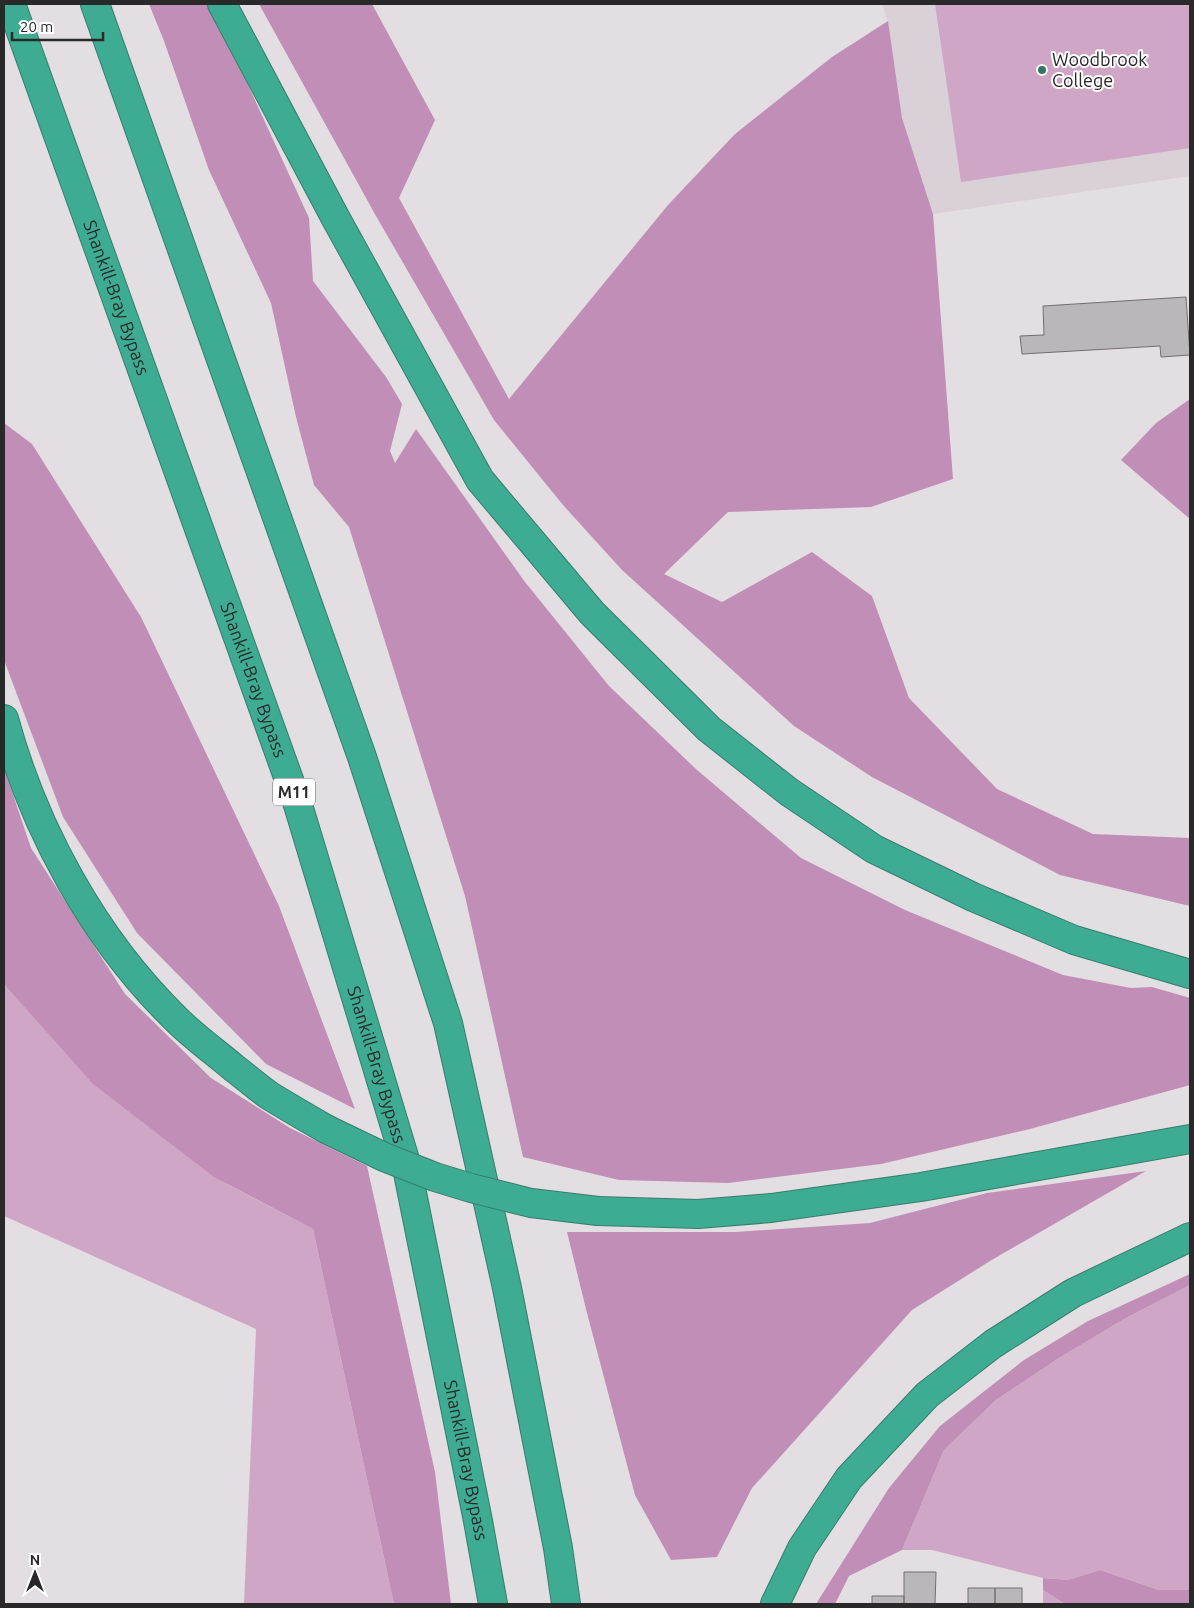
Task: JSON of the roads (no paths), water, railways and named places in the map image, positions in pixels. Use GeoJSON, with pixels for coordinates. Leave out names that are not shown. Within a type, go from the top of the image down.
{"type":"FeatureCollection","features":[{"type":"Feature","properties":{"kind":"highway","name":"Shankill-Bray Bypass"},"geometry":{"type":"LineString","coordinates":[[11,4],[298,805],[378,1069],[406,1163],[493,1604]]}},
{"type":"Feature","properties":{"kind":"highway"},"geometry":{"type":"LineString","coordinates":[[95,4],[362,757],[448,1023],[509,1298],[558,1548],[566,1604]]}},
{"type":"Feature","properties":{"kind":"highway"},"geometry":{"type":"LineString","coordinates":[[222,4],[335,217],[480,480],[592,613],[709,729],[789,792],[874,848],[973,897],[1074,940],[1190,974]]}},
{"type":"Feature","properties":{"kind":"highway"},"geometry":{"type":"LineString","coordinates":[[4,720],[11,746],[52,848],[91,916],[138,978],[176,1020],[269,1095],[326,1129],[384,1157],[434,1177],[531,1203],[598,1211],[698,1214],[771,1208],[921,1187],[1190,1139]]}},
{"type":"Feature","properties":{"kind":"highway"},"geometry":{"type":"LineString","coordinates":[[775,1604],[802,1548],[849,1478],[926,1395],[993,1344],[1074,1293],[1190,1236]]}},
{"type":"Feature","properties":{"kind":"place","name":"Woodbrook College"},"geometry":{"type":"Point","coordinates":[1042,70]}}]}
